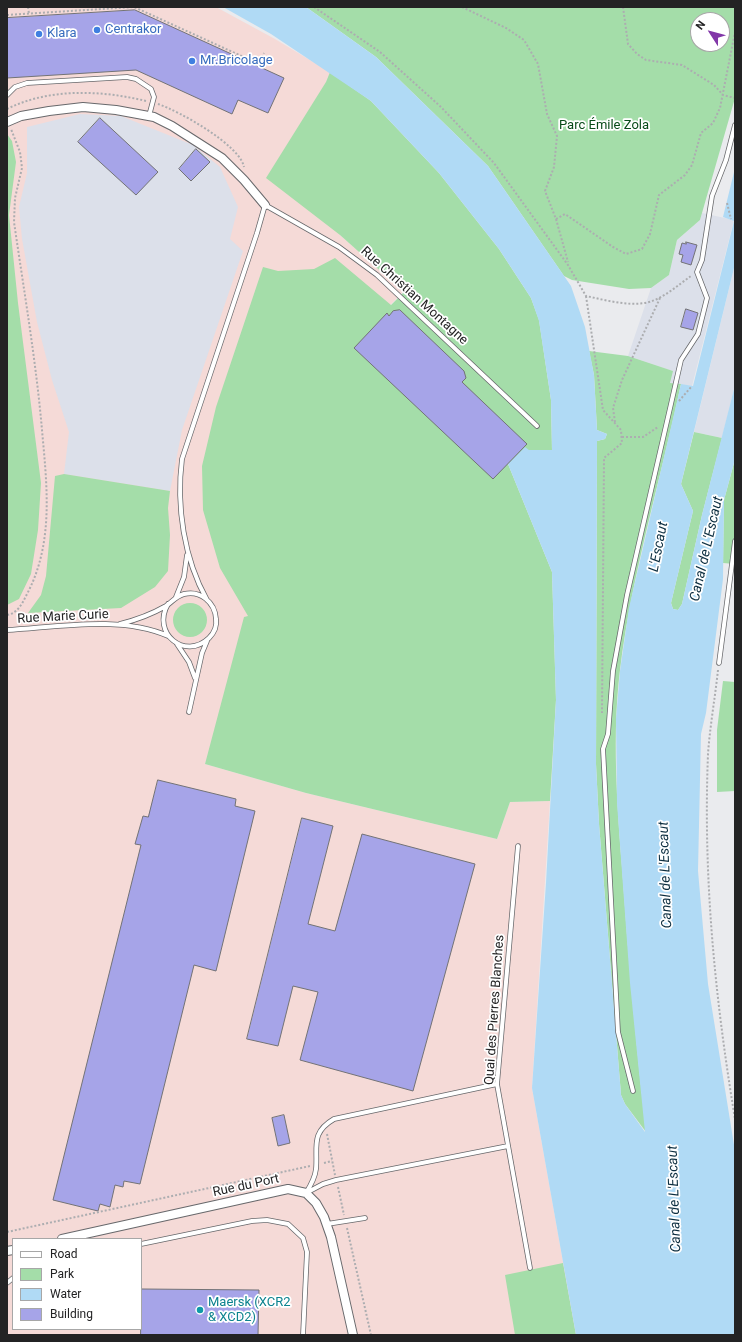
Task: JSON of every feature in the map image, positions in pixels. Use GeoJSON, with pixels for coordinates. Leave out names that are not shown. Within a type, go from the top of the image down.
{"type":"FeatureCollection","features":[{"type":"Feature","properties":{"kind":"street","name":"Rue Christian Montagne"},"geometry":{"type":"LineString","coordinates":[[7,122],[21,116],[49,110],[83,107],[99,107],[149,116],[172,126],[222,158],[244,180],[264,205]]}},
{"type":"Feature","properties":{"kind":"street","name":"Rue du Port"},"geometry":{"type":"LineString","coordinates":[[67,1238],[288,1189],[306,1193]]}},
{"type":"Feature","properties":{"kind":"street"},"geometry":{"type":"LineString","coordinates":[[306,1193],[321,1209],[327,1224],[352,1335]]}},
{"type":"Feature","properties":{"kind":"lane"},"geometry":{"type":"LineString","coordinates":[[7,95],[9,89],[27,83],[127,77],[136,79],[151,89],[154,97],[149,116]]}},
{"type":"Feature","properties":{"kind":"lane"},"geometry":{"type":"LineString","coordinates":[[633,1091],[618,1032],[603,749],[608,734],[613,671],[627,595],[681,360],[698,334],[706,298],[697,272],[702,260],[712,196],[726,160],[735,125]]}},
{"type":"Feature","properties":{"kind":"lane"},"geometry":{"type":"LineString","coordinates":[[189,712],[203,650],[215,628],[216,619],[213,606],[207,600],[196,579],[187,549],[180,504],[182,459],[257,233],[264,205]]}},
{"type":"Feature","properties":{"kind":"lane","name":"Rue Christian Montagne"},"geometry":{"type":"LineString","coordinates":[[264,205],[343,250],[377,275],[537,426]]}},
{"type":"Feature","properties":{"kind":"lane"},"geometry":{"type":"LineString","coordinates":[[719,663],[735,541]]}},
{"type":"Feature","properties":{"kind":"lane"},"geometry":{"type":"LineString","coordinates":[[187,549],[186,569],[176,597],[168,604],[163,620],[168,636],[177,644],[189,662],[196,679]]}},
{"type":"Feature","properties":{"kind":"lane"},"geometry":{"type":"LineString","coordinates":[[176,597],[192,594],[207,600]]}},
{"type":"Feature","properties":{"kind":"lane","name":"Rue Marie Curie"},"geometry":{"type":"LineString","coordinates":[[120,624],[143,617],[168,604]]}},
{"type":"Feature","properties":{"kind":"lane","name":"Rue Marie Curie"},"geometry":{"type":"LineString","coordinates":[[7,630],[120,624],[151,629],[168,636]]}},
{"type":"Feature","properties":{"kind":"lane"},"geometry":{"type":"LineString","coordinates":[[177,644],[193,646],[201,644],[208,639]]}},
{"type":"Feature","properties":{"kind":"lane","name":"Quai des Pierres Blanches"},"geometry":{"type":"LineString","coordinates":[[518,846],[497,1084],[530,1268]]}},
{"type":"Feature","properties":{"kind":"lane"},"geometry":{"type":"LineString","coordinates":[[306,1193],[313,1180],[316,1165],[316,1141],[326,1125],[334,1119],[497,1084]]}},
{"type":"Feature","properties":{"kind":"lane"},"geometry":{"type":"LineString","coordinates":[[306,1193],[323,1184],[336,1180],[508,1146]]}},
{"type":"Feature","properties":{"kind":"lane"},"geometry":{"type":"LineString","coordinates":[[327,1224],[365,1218]]}},
{"type":"Feature","properties":{"kind":"lane"},"geometry":{"type":"LineString","coordinates":[[142,1244],[252,1221],[267,1220],[288,1224],[303,1238],[307,1252],[303,1335]]}},
{"type":"Feature","properties":{"kind":"path"},"geometry":{"type":"LineString","coordinates":[[28,7],[29,14]]}},
{"type":"Feature","properties":{"kind":"path"},"geometry":{"type":"LineString","coordinates":[[7,15],[134,7],[259,64],[264,53]]}},
{"type":"Feature","properties":{"kind":"path"},"geometry":{"type":"LineString","coordinates":[[314,7],[380,52],[441,107],[494,163],[568,264],[586,296],[603,410],[621,430],[622,437],[622,443],[604,458],[602,718]]}},
{"type":"Feature","properties":{"kind":"path"},"geometry":{"type":"LineString","coordinates":[[462,7],[506,28],[524,40],[538,64],[547,114],[557,136],[554,167],[545,191],[556,219],[568,264]]}},
{"type":"Feature","properties":{"kind":"path"},"geometry":{"type":"LineString","coordinates":[[624,7],[628,44],[637,54],[646,60],[682,65],[714,85],[723,95],[735,98]]}},
{"type":"Feature","properties":{"kind":"path"},"geometry":{"type":"LineString","coordinates":[[556,219],[565,214],[613,247],[626,254],[642,249],[650,234],[659,195],[684,175],[692,166],[701,133],[713,123],[720,108],[735,32]]}},
{"type":"Feature","properties":{"kind":"path"},"geometry":{"type":"LineString","coordinates":[[7,122],[20,152],[22,168],[15,198],[14,222],[40,407],[47,509],[44,543],[35,579],[19,609],[7,615]]}},
{"type":"Feature","properties":{"kind":"path"},"geometry":{"type":"LineString","coordinates":[[726,203],[731,220]]}},
{"type":"Feature","properties":{"kind":"path"},"geometry":{"type":"LineString","coordinates":[[586,296],[614,302],[646,303],[660,298],[697,272]]}},
{"type":"Feature","properties":{"kind":"path"},"geometry":{"type":"LineString","coordinates":[[615,423],[614,408],[622,380],[660,298]]}},
{"type":"Feature","properties":{"kind":"path"},"geometry":{"type":"LineString","coordinates":[[677,403],[692,386]]}},
{"type":"Feature","properties":{"kind":"path"},"geometry":{"type":"LineString","coordinates":[[622,437],[643,437],[657,429],[660,423]]}},
{"type":"Feature","properties":{"kind":"path"},"geometry":{"type":"LineString","coordinates":[[719,663],[708,755],[708,866],[712,940],[719,1017],[735,1119]]}},
{"type":"Feature","properties":{"kind":"path"},"geometry":{"type":"LineString","coordinates":[[326,1125],[336,1180],[371,1335]]}},
{"type":"Feature","properties":{"kind":"path"},"geometry":{"type":"LineString","coordinates":[[7,1232],[332,1161]]}},
{"type":"Feature","properties":{"kind":"shaded area"},"geometry":{"type":"Polygon","coordinates":[[[7,7],[216,7],[275,39],[330,72],[326,82],[340,235],[404,291],[341,356],[205,764],[306,793],[497,839],[510,802],[550,801],[532,1088],[576,1335],[7,1335],[7,7]]]}},
{"type":"Feature","properties":{"kind":"shaded area"},"geometry":{"type":"Polygon","coordinates":[[[80,114],[121,116],[193,145],[220,167],[238,207],[230,239],[243,251],[182,430],[170,491],[64,474],[69,432],[52,380],[37,322],[22,239],[19,207],[27,173],[27,127],[80,114]]]}},
{"type":"Feature","properties":{"kind":"shaded area"},"geometry":{"type":"Polygon","coordinates":[[[702,213],[734,220],[692,386],[670,383],[672,371],[628,356],[651,288],[669,275],[677,240],[700,220],[702,213]]]}},
{"type":"Feature","properties":{"kind":"shaded area"},"geometry":{"type":"Polygon","coordinates":[[[735,264],[735,385],[722,438],[694,432],[735,264]]]}},
{"type":"Feature","properties":{"kind":"green space","name":"Parc Émile Zola"},"geometry":{"type":"Polygon","coordinates":[[[306,7],[735,7],[735,98],[700,220],[677,240],[669,275],[651,288],[629,289],[572,280],[564,276],[488,166],[376,57],[306,7]]]}},
{"type":"Feature","properties":{"kind":"green space"},"geometry":{"type":"Polygon","coordinates":[[[330,72],[371,101],[439,173],[499,249],[531,298],[539,320],[551,400],[552,451],[529,450],[508,464],[552,572],[556,700],[550,801],[510,802],[497,839],[306,793],[205,764],[244,617],[248,616],[220,568],[203,510],[202,466],[216,407],[263,267],[278,271],[314,269],[335,258],[391,305],[404,292],[340,235],[266,178],[326,82],[330,72]]]}},
{"type":"Feature","properties":{"kind":"green space"},"geometry":{"type":"Polygon","coordinates":[[[7,134],[12,141],[16,162],[9,215],[18,303],[41,483],[38,530],[31,574],[19,599],[7,605],[7,134]]]}},
{"type":"Feature","properties":{"kind":"green space"},"geometry":{"type":"Polygon","coordinates":[[[589,351],[628,356],[673,371],[670,383],[681,384],[639,562],[625,634],[616,719],[616,768],[620,843],[632,1000],[646,1132],[625,1104],[621,1095],[599,824],[596,764],[597,441],[605,439],[607,434],[597,430],[594,375],[589,351]]]}},
{"type":"Feature","properties":{"kind":"green space"},"geometry":{"type":"Polygon","coordinates":[[[694,432],[722,438],[702,515],[682,604],[678,610],[673,609],[671,603],[693,511],[681,484],[694,432]]]}},
{"type":"Feature","properties":{"kind":"green space"},"geometry":{"type":"Polygon","coordinates":[[[735,459],[735,564],[723,563],[724,500],[735,459]]]}},
{"type":"Feature","properties":{"kind":"green space"},"geometry":{"type":"Polygon","coordinates":[[[64,474],[170,491],[168,508],[170,535],[168,571],[155,587],[121,608],[28,613],[41,595],[46,576],[55,476],[64,474]]]}},
{"type":"Feature","properties":{"kind":"green space"},"geometry":{"type":"Polygon","coordinates":[[[187,603],[193,603],[197,604],[204,610],[207,620],[206,627],[200,634],[193,637],[187,637],[183,636],[176,630],[173,623],[173,617],[174,613],[180,606],[187,603]]]}},
{"type":"Feature","properties":{"kind":"green space"},"geometry":{"type":"Polygon","coordinates":[[[723,681],[735,682],[735,791],[717,792],[717,730],[723,681]]]}},
{"type":"Feature","properties":{"kind":"green space"},"geometry":{"type":"Polygon","coordinates":[[[563,1263],[576,1335],[515,1335],[505,1275],[563,1263]]]}},
{"type":"Feature","properties":{"kind":"water"},"geometry":{"type":"Polygon","coordinates":[[[223,7],[306,7],[376,57],[488,166],[571,286],[585,327],[594,375],[597,430],[607,434],[605,439],[597,441],[596,764],[599,824],[621,1095],[625,1104],[645,1132],[630,983],[617,803],[616,719],[620,671],[629,608],[681,384],[693,386],[734,221],[723,217],[735,168],[735,264],[681,484],[693,511],[671,603],[673,609],[678,610],[682,604],[702,515],[735,385],[735,459],[724,500],[723,579],[706,713],[701,734],[698,871],[708,984],[735,1151],[735,1335],[576,1335],[532,1088],[546,883],[556,700],[552,572],[508,464],[525,447],[529,450],[552,450],[551,400],[539,321],[531,298],[499,249],[439,173],[371,101],[271,34],[223,7]]]}},
{"type":"Feature","properties":{"kind":"building"},"geometry":{"type":"Polygon","coordinates":[[[135,10],[284,78],[268,113],[238,100],[232,114],[136,70],[7,78],[7,18],[135,10]]]}},
{"type":"Feature","properties":{"kind":"building"},"geometry":{"type":"Polygon","coordinates":[[[100,118],[158,172],[136,195],[78,142],[100,118]]]}},
{"type":"Feature","properties":{"kind":"building"},"geometry":{"type":"Polygon","coordinates":[[[196,149],[210,162],[191,181],[179,169],[196,149]]]}},
{"type":"Feature","properties":{"kind":"building"},"geometry":{"type":"Polygon","coordinates":[[[686,242],[697,245],[691,265],[681,262],[683,255],[679,254],[682,243],[686,244],[686,242]]]}},
{"type":"Feature","properties":{"kind":"building"},"geometry":{"type":"Polygon","coordinates":[[[686,309],[698,313],[693,330],[681,327],[686,309]]]}},
{"type":"Feature","properties":{"kind":"building"},"geometry":{"type":"Polygon","coordinates":[[[400,310],[464,371],[466,378],[462,382],[527,444],[493,479],[354,348],[387,313],[389,316],[393,311],[400,310]]]}},
{"type":"Feature","properties":{"kind":"building"},"geometry":{"type":"Polygon","coordinates":[[[158,780],[236,799],[235,806],[255,811],[216,971],[194,965],[140,1184],[124,1181],[123,1187],[115,1185],[110,1207],[100,1204],[98,1211],[53,1200],[141,845],[135,844],[143,816],[148,817],[158,780]]]}},
{"type":"Feature","properties":{"kind":"building"},"geometry":{"type":"Polygon","coordinates":[[[302,818],[333,826],[308,924],[335,931],[362,834],[475,864],[413,1091],[300,1060],[318,992],[293,986],[278,1046],[247,1039],[302,818]]]}},
{"type":"Feature","properties":{"kind":"building"},"geometry":{"type":"Polygon","coordinates":[[[284,1115],[290,1143],[278,1146],[272,1118],[284,1115]]]}},
{"type":"Feature","properties":{"kind":"building","name":"Maersk (XCR2 & XCD2)"},"geometry":{"type":"Polygon","coordinates":[[[142,1289],[259,1290],[258,1335],[141,1335],[142,1289]]]}},
{"type":"Feature","properties":{"kind":"place","name":"Centrakor"},"geometry":{"type":"Point","coordinates":[97,30]}},
{"type":"Feature","properties":{"kind":"place","name":"Klara"},"geometry":{"type":"Point","coordinates":[39,34]}},
{"type":"Feature","properties":{"kind":"place","name":"Mr.Bricolage"},"geometry":{"type":"Point","coordinates":[192,61]}},
{"type":"Feature","properties":{"kind":"place","name":"Maersk (XCR2 & XCD2)"},"geometry":{"type":"Point","coordinates":[200,1310]}},
{"type":"Feature","properties":{"kind":"water label","name":"L'Escaut"},"geometry":{"type":"Point","coordinates":[659,547]}},
{"type":"Feature","properties":{"kind":"water label","name":"Canal de L'Escaut"},"geometry":{"type":"Point","coordinates":[707,549]}},
{"type":"Feature","properties":{"kind":"water label","name":"Canal de L'Escaut"},"geometry":{"type":"Point","coordinates":[666,875]}},
{"type":"Feature","properties":{"kind":"water label","name":"Canal de L'Escaut"},"geometry":{"type":"Point","coordinates":[675,1199]}}]}
